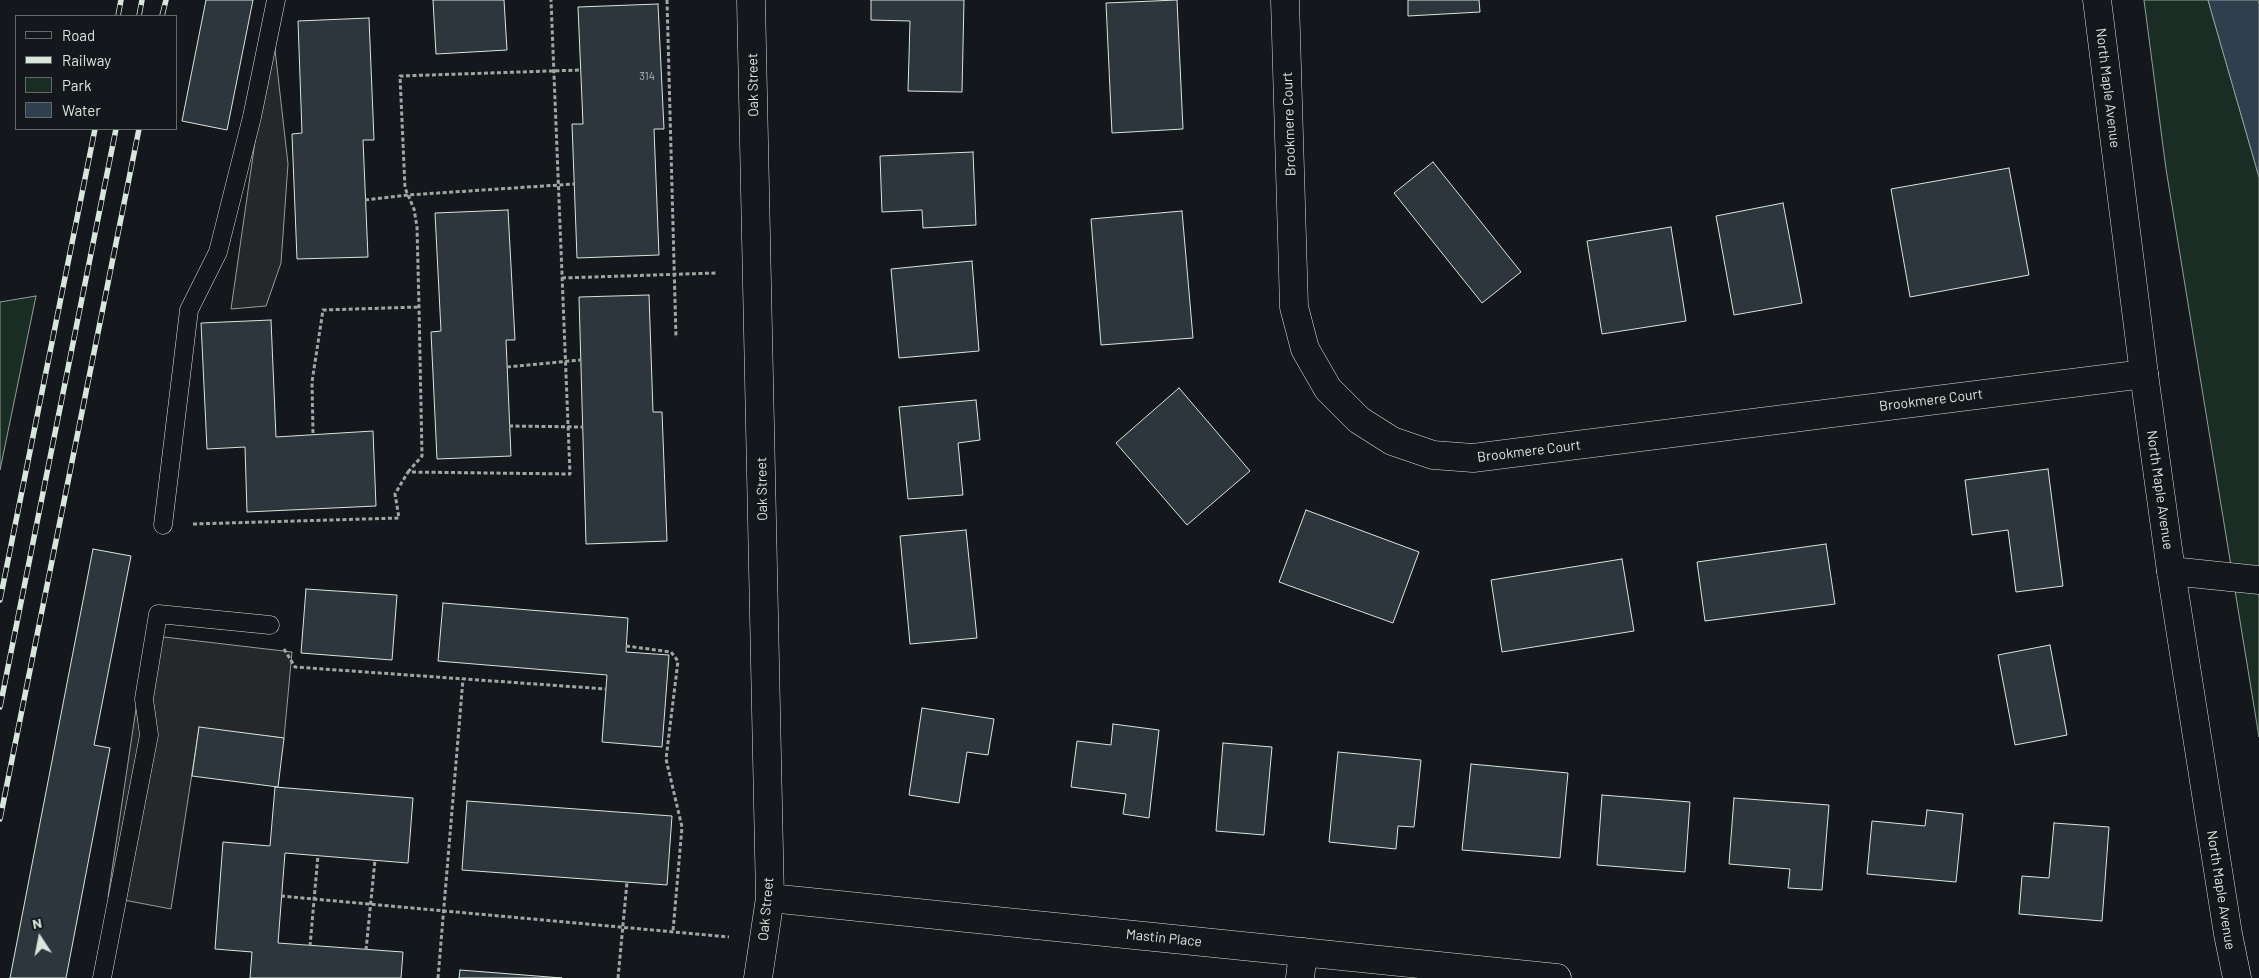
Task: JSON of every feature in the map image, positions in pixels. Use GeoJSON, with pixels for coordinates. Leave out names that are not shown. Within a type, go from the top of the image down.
{"type":"FeatureCollection","features":[{"type":"Feature","properties":{"kind":"street","name":"Oak Street"},"geometry":{"type":"LineString","coordinates":[[752,0],[770,898],[758,978]]}},
{"type":"Feature","properties":{"kind":"street","name":"Brookmere Court"},"geometry":{"type":"LineString","coordinates":[[1285,0],[1294,307],[1305,349],[1328,389],[1359,420],[1392,441],[1433,455],[1473,458],[2144,374]]}},
{"type":"Feature","properties":{"kind":"street","name":"North Maple Avenue"},"geometry":{"type":"LineString","coordinates":[[2097,0],[2171,571],[2228,934],[2237,978]]}},
{"type":"Feature","properties":{"kind":"street"},"geometry":{"type":"LineString","coordinates":[[2171,571],[2259,580]]}},
{"type":"Feature","properties":{"kind":"street","name":"Mastin Place"},"geometry":{"type":"LineString","coordinates":[[770,898],[1301,965],[1557,978]]}},
{"type":"Feature","properties":{"kind":"lane"},"geometry":{"type":"LineString","coordinates":[[163,525],[189,310],[218,252],[252,117],[276,0]]}},
{"type":"Feature","properties":{"kind":"lane"},"geometry":{"type":"LineString","coordinates":[[102,978],[149,735],[144,699],[158,614],[270,625]]}},
{"type":"Feature","properties":{"kind":"path"},"geometry":{"type":"LineString","coordinates":[[408,472],[570,474],[551,0]]}},
{"type":"Feature","properties":{"kind":"path"},"geometry":{"type":"LineString","coordinates":[[667,0],[676,338]]}},
{"type":"Feature","properties":{"kind":"path"},"geometry":{"type":"LineString","coordinates":[[163,525],[399,518],[395,494],[408,472],[422,456],[417,227],[414,209],[405,188],[400,76],[580,70]]}},
{"type":"Feature","properties":{"kind":"path"},"geometry":{"type":"LineString","coordinates":[[365,200],[408,195],[574,184]]}},
{"type":"Feature","properties":{"kind":"path"},"geometry":{"type":"LineString","coordinates":[[562,278],[716,273]]}},
{"type":"Feature","properties":{"kind":"path"},"geometry":{"type":"LineString","coordinates":[[313,433],[312,382],[323,310],[419,308]]}},
{"type":"Feature","properties":{"kind":"path"},"geometry":{"type":"LineString","coordinates":[[507,367],[566,363],[580,360]]}},
{"type":"Feature","properties":{"kind":"path"},"geometry":{"type":"LineString","coordinates":[[509,426],[582,427]]}},
{"type":"Feature","properties":{"kind":"path"},"geometry":{"type":"LineString","coordinates":[[270,625],[295,668],[606,690]]}},
{"type":"Feature","properties":{"kind":"path"},"geometry":{"type":"LineString","coordinates":[[626,646],[671,652],[678,661],[666,759],[682,827],[673,931]]}},
{"type":"Feature","properties":{"kind":"path"},"geometry":{"type":"LineString","coordinates":[[438,978],[464,679]]}},
{"type":"Feature","properties":{"kind":"path"},"geometry":{"type":"LineString","coordinates":[[310,946],[318,855]]}},
{"type":"Feature","properties":{"kind":"path"},"geometry":{"type":"LineString","coordinates":[[366,950],[375,860]]}},
{"type":"Feature","properties":{"kind":"path"},"geometry":{"type":"LineString","coordinates":[[618,978],[627,882]]}},
{"type":"Feature","properties":{"kind":"path"},"geometry":{"type":"LineString","coordinates":[[281,896],[729,937]]}},
{"type":"Feature","properties":{"kind":"green space"},"geometry":{"type":"Polygon","coordinates":[[[2144,0],[2208,0],[2259,177],[2259,737],[2166,169],[2144,0]]]}},
{"type":"Feature","properties":{"kind":"green space"},"geometry":{"type":"Polygon","coordinates":[[[36,296],[0,470],[0,302],[36,296]]]}},
{"type":"Feature","properties":{"kind":"shaded area"},"geometry":{"type":"Polygon","coordinates":[[[272,23],[288,164],[281,263],[266,306],[231,309],[272,23]]]}},
{"type":"Feature","properties":{"kind":"shaded area"},"geometry":{"type":"Polygon","coordinates":[[[147,635],[292,652],[284,738],[199,728],[171,909],[108,897],[147,635]]]}},
{"type":"Feature","properties":{"kind":"water"},"geometry":{"type":"Polygon","coordinates":[[[2208,0],[2258,0],[2259,177],[2208,0]]]}},
{"type":"Feature","properties":{"kind":"building"},"geometry":{"type":"Polygon","coordinates":[[[206,0],[253,0],[227,130],[182,121],[206,0]]]}},
{"type":"Feature","properties":{"kind":"building"},"geometry":{"type":"Polygon","coordinates":[[[433,0],[504,0],[507,50],[436,54],[433,0]]]}},
{"type":"Feature","properties":{"kind":"building"},"geometry":{"type":"Polygon","coordinates":[[[871,0],[964,0],[962,92],[908,91],[910,21],[871,20],[871,0]]]}},
{"type":"Feature","properties":{"kind":"building"},"geometry":{"type":"Polygon","coordinates":[[[1177,0],[1183,129],[1112,133],[1106,3],[1177,0]]]}},
{"type":"Feature","properties":{"kind":"building"},"geometry":{"type":"Polygon","coordinates":[[[1408,0],[1479,0],[1480,12],[1408,16],[1408,0]]]}},
{"type":"Feature","properties":{"kind":"building"},"geometry":{"type":"Polygon","coordinates":[[[658,4],[664,129],[654,129],[659,255],[577,258],[572,124],[583,124],[578,7],[658,4]]]}},
{"type":"Feature","properties":{"kind":"building"},"geometry":{"type":"Polygon","coordinates":[[[369,18],[374,140],[363,140],[368,257],[297,259],[292,134],[302,133],[298,21],[369,18]]]}},
{"type":"Feature","properties":{"kind":"building"},"geometry":{"type":"Polygon","coordinates":[[[973,152],[976,225],[923,228],[922,210],[882,212],[880,156],[973,152]]]}},
{"type":"Feature","properties":{"kind":"building"},"geometry":{"type":"Polygon","coordinates":[[[1433,162],[1521,272],[1482,303],[1394,193],[1433,162]]]}},
{"type":"Feature","properties":{"kind":"building"},"geometry":{"type":"Polygon","coordinates":[[[2009,168],[2029,275],[1910,297],[1891,189],[2009,168]]]}},
{"type":"Feature","properties":{"kind":"building"},"geometry":{"type":"Polygon","coordinates":[[[1783,203],[1802,303],[1734,315],[1716,216],[1783,203]]]}},
{"type":"Feature","properties":{"kind":"building"},"geometry":{"type":"Polygon","coordinates":[[[508,210],[515,340],[506,340],[511,456],[437,459],[431,332],[441,331],[435,213],[508,210]]]}},
{"type":"Feature","properties":{"kind":"building"},"geometry":{"type":"Polygon","coordinates":[[[1182,211],[1193,338],[1101,345],[1091,219],[1182,211]]]}},
{"type":"Feature","properties":{"kind":"building"},"geometry":{"type":"Polygon","coordinates":[[[1671,227],[1686,321],[1602,334],[1587,241],[1671,227]]]}},
{"type":"Feature","properties":{"kind":"building"},"geometry":{"type":"Polygon","coordinates":[[[972,261],[979,351],[899,358],[891,269],[972,261]]]}},
{"type":"Feature","properties":{"kind":"building"},"geometry":{"type":"Polygon","coordinates":[[[649,295],[653,412],[662,412],[667,541],[586,544],[579,297],[649,295]]]}},
{"type":"Feature","properties":{"kind":"building"},"geometry":{"type":"Polygon","coordinates":[[[271,320],[276,437],[373,431],[376,506],[247,512],[245,447],[207,449],[201,323],[271,320]]]}},
{"type":"Feature","properties":{"kind":"building"},"geometry":{"type":"Polygon","coordinates":[[[1179,388],[1250,471],[1187,525],[1116,443],[1179,388]]]}},
{"type":"Feature","properties":{"kind":"building"},"geometry":{"type":"Polygon","coordinates":[[[976,400],[980,440],[958,443],[963,495],[908,499],[899,407],[976,400]]]}},
{"type":"Feature","properties":{"kind":"building"},"geometry":{"type":"Polygon","coordinates":[[[2048,469],[2063,586],[2016,592],[2008,530],[1972,535],[1965,480],[2048,469]]]}},
{"type":"Feature","properties":{"kind":"building"},"geometry":{"type":"Polygon","coordinates":[[[1306,510],[1419,552],[1393,623],[1279,582],[1306,510]]]}},
{"type":"Feature","properties":{"kind":"building"},"geometry":{"type":"Polygon","coordinates":[[[966,530],[977,638],[910,644],[900,536],[966,530]]]}},
{"type":"Feature","properties":{"kind":"building"},"geometry":{"type":"Polygon","coordinates":[[[1826,544],[1835,604],[1705,621],[1697,562],[1826,544]]]}},
{"type":"Feature","properties":{"kind":"building"},"geometry":{"type":"Polygon","coordinates":[[[93,549],[131,556],[94,745],[110,748],[66,978],[10,978],[93,549]]]}},
{"type":"Feature","properties":{"kind":"building"},"geometry":{"type":"Polygon","coordinates":[[[1622,559],[1634,631],[1502,652],[1491,580],[1622,559]]]}},
{"type":"Feature","properties":{"kind":"building"},"geometry":{"type":"Polygon","coordinates":[[[306,589],[397,595],[392,660],[301,653],[306,589]]]}},
{"type":"Feature","properties":{"kind":"building"},"geometry":{"type":"Polygon","coordinates":[[[443,603],[628,618],[626,652],[669,655],[662,747],[602,742],[607,675],[438,661],[443,603]]]}},
{"type":"Feature","properties":{"kind":"building"},"geometry":{"type":"Polygon","coordinates":[[[2050,645],[2067,735],[2015,745],[1998,655],[2050,645]]]}},
{"type":"Feature","properties":{"kind":"building"},"geometry":{"type":"Polygon","coordinates":[[[922,708],[994,719],[988,755],[967,752],[959,803],[909,795],[922,708]]]}},
{"type":"Feature","properties":{"kind":"building"},"geometry":{"type":"Polygon","coordinates":[[[1113,724],[1159,730],[1149,818],[1123,814],[1126,794],[1071,787],[1077,741],[1111,745],[1113,724]]]}},
{"type":"Feature","properties":{"kind":"building"},"geometry":{"type":"Polygon","coordinates":[[[199,727],[284,738],[278,787],[192,776],[199,727]]]}},
{"type":"Feature","properties":{"kind":"building"},"geometry":{"type":"Polygon","coordinates":[[[1223,743],[1272,747],[1264,835],[1216,831],[1223,743]]]}},
{"type":"Feature","properties":{"kind":"building"},"geometry":{"type":"Polygon","coordinates":[[[1338,752],[1421,760],[1414,827],[1398,826],[1396,849],[1329,842],[1338,752]]]}},
{"type":"Feature","properties":{"kind":"building"},"geometry":{"type":"Polygon","coordinates":[[[1471,764],[1568,773],[1560,858],[1462,850],[1471,764]]]}},
{"type":"Feature","properties":{"kind":"building"},"geometry":{"type":"Polygon","coordinates":[[[275,787],[413,798],[408,863],[285,853],[278,943],[403,952],[401,978],[250,978],[252,952],[215,949],[223,842],[270,846],[275,787]]]}},
{"type":"Feature","properties":{"kind":"building"},"geometry":{"type":"Polygon","coordinates":[[[1602,795],[1690,802],[1685,872],[1597,865],[1602,795]]]}},
{"type":"Feature","properties":{"kind":"building"},"geometry":{"type":"Polygon","coordinates":[[[1734,798],[1829,805],[1822,890],[1788,888],[1790,869],[1729,864],[1734,798]]]}},
{"type":"Feature","properties":{"kind":"building"},"geometry":{"type":"Polygon","coordinates":[[[467,801],[672,816],[667,885],[462,870],[467,801]]]}},
{"type":"Feature","properties":{"kind":"building"},"geometry":{"type":"Polygon","coordinates":[[[1927,810],[1963,814],[1956,882],[1867,874],[1872,821],[1925,826],[1927,810]]]}},
{"type":"Feature","properties":{"kind":"building"},"geometry":{"type":"Polygon","coordinates":[[[2054,823],[2109,827],[2102,921],[2019,914],[2022,876],[2049,878],[2054,823]]]}},
{"type":"Feature","properties":{"kind":"building"},"geometry":{"type":"Polygon","coordinates":[[[460,970],[562,978],[459,978],[460,970]]]}},
{"type":"Feature","properties":{"kind":"railway"},"geometry":{"type":"LineString","coordinates":[[118,15],[121,0]]}},
{"type":"Feature","properties":{"kind":"railway"},"geometry":{"type":"LineString","coordinates":[[139,15],[142,0]]}},
{"type":"Feature","properties":{"kind":"railway"},"geometry":{"type":"LineString","coordinates":[[162,15],[166,0]]}},
{"type":"Feature","properties":{"kind":"railway"},"geometry":{"type":"LineString","coordinates":[[0,600],[95,130]]}},
{"type":"Feature","properties":{"kind":"railway"},"geometry":{"type":"LineString","coordinates":[[0,707],[116,130]]}},
{"type":"Feature","properties":{"kind":"railway"},"geometry":{"type":"LineString","coordinates":[[0,819],[139,130]]}}]}
